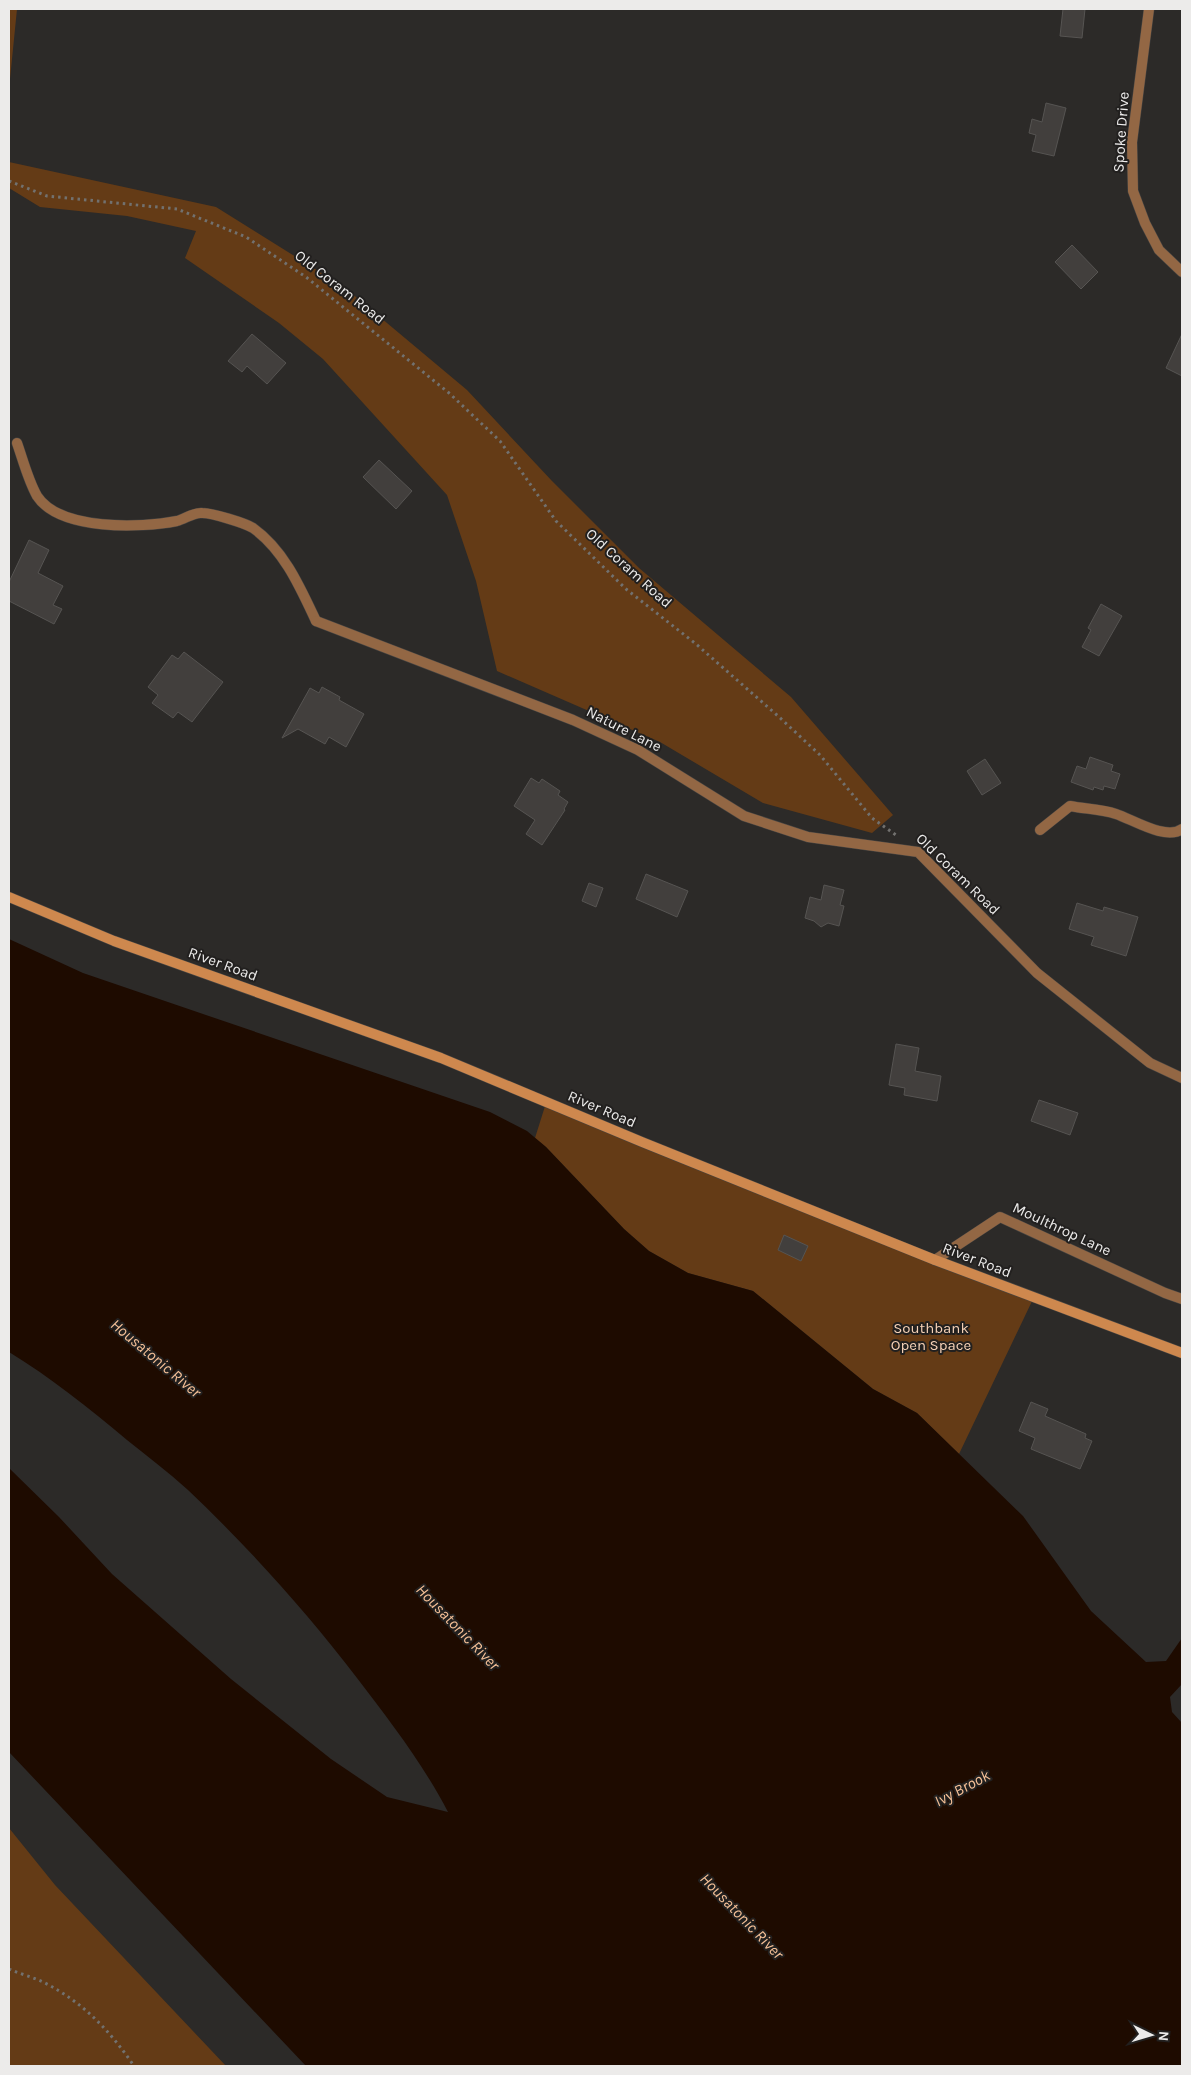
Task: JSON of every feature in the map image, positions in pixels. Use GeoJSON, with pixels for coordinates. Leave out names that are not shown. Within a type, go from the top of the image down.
{"type":"FeatureCollection","features":[{"type":"Feature","properties":{"kind":"main road","name":"River Road"},"geometry":{"type":"LineString","coordinates":[[9,897],[114,942],[441,1058],[642,1142],[935,1260],[1182,1353]]}},
{"type":"Feature","properties":{"kind":"street","name":"Spoke Drive"},"geometry":{"type":"LineString","coordinates":[[1150,9],[1132,142],[1133,191],[1145,223],[1159,250],[1182,272]]}},
{"type":"Feature","properties":{"kind":"street","name":"Nature Lane"},"geometry":{"type":"LineString","coordinates":[[17,443],[38,496],[49,508],[70,518],[100,524],[137,525],[178,521],[202,512],[231,519],[252,527],[276,548],[299,586],[316,621],[589,728],[638,750],[744,816],[808,837],[918,852]]}},
{"type":"Feature","properties":{"kind":"street"},"geometry":{"type":"LineString","coordinates":[[1040,830],[1070,806],[1116,814],[1159,831],[1179,832],[1182,829]]}},
{"type":"Feature","properties":{"kind":"street","name":"Old Coram Road"},"geometry":{"type":"LineString","coordinates":[[918,852],[1037,972],[1150,1063],[1182,1078]]}},
{"type":"Feature","properties":{"kind":"street","name":"Moulthrop Lane"},"geometry":{"type":"LineString","coordinates":[[935,1260],[1000,1217],[1164,1293],[1182,1299]]}},
{"type":"Feature","properties":{"kind":"path","name":"Old Coram Road"},"geometry":{"type":"LineString","coordinates":[[9,181],[47,196],[177,209],[246,237],[306,278],[463,407],[500,441],[556,521],[626,589],[696,644],[820,755],[872,818],[918,852]]}},
{"type":"Feature","properties":{"kind":"path"},"geometry":{"type":"LineString","coordinates":[[9,1968],[43,1982],[79,2006],[118,2042],[134,2066]]}},
{"type":"Feature","properties":{"kind":"green space"},"geometry":{"type":"Polygon","coordinates":[[[9,9],[17,9],[9,89],[9,9]]]}},
{"type":"Feature","properties":{"kind":"green space"},"geometry":{"type":"Polygon","coordinates":[[[9,162],[216,207],[344,287],[467,390],[552,481],[639,568],[791,697],[893,815],[872,833],[763,803],[660,742],[497,671],[476,581],[447,495],[323,359],[279,323],[185,258],[196,231],[127,216],[40,207],[9,188],[9,162]]]}},
{"type":"Feature","properties":{"kind":"green space","name":"Southbank Open Space"},"geometry":{"type":"Polygon","coordinates":[[[546,1103],[1034,1297],[959,1454],[917,1413],[873,1389],[753,1291],[688,1273],[649,1251],[624,1229],[546,1147],[535,1138],[546,1103]]]}},
{"type":"Feature","properties":{"kind":"green space"},"geometry":{"type":"Polygon","coordinates":[[[9,1828],[55,1885],[226,2066],[9,2066],[9,1828]]]}},
{"type":"Feature","properties":{"kind":"water"},"geometry":{"type":"Polygon","coordinates":[[[9,939],[83,973],[490,1112],[527,1131],[546,1147],[624,1229],[649,1251],[688,1273],[753,1291],[873,1389],[917,1413],[1023,1516],[1091,1611],[1146,1662],[1166,1661],[1182,1638],[1182,1684],[1170,1697],[1172,1712],[1182,1723],[1182,2066],[306,2066],[9,1752],[9,1468],[59,1517],[112,1574],[231,1679],[331,1759],[387,1797],[448,1812],[417,1760],[338,1653],[255,1557],[173,1477],[69,1393],[9,1352],[9,939]]]}},
{"type":"Feature","properties":{"kind":"building"},"geometry":{"type":"Polygon","coordinates":[[[1063,9],[1085,9],[1082,38],[1060,36],[1063,9]]]}},
{"type":"Feature","properties":{"kind":"building"},"geometry":{"type":"Polygon","coordinates":[[[1046,103],[1066,108],[1054,156],[1032,151],[1036,135],[1029,133],[1032,119],[1042,122],[1046,103]]]}},
{"type":"Feature","properties":{"kind":"building"},"geometry":{"type":"Polygon","coordinates":[[[1072,245],[1098,272],[1081,289],[1055,262],[1072,245]]]}},
{"type":"Feature","properties":{"kind":"building"},"geometry":{"type":"Polygon","coordinates":[[[252,334],[286,363],[267,384],[247,366],[242,372],[228,361],[252,334]]]}},
{"type":"Feature","properties":{"kind":"building"},"geometry":{"type":"Polygon","coordinates":[[[1182,334],[1182,376],[1166,368],[1182,334]]]}},
{"type":"Feature","properties":{"kind":"building"},"geometry":{"type":"Polygon","coordinates":[[[379,460],[412,491],[396,509],[363,477],[379,460]]]}},
{"type":"Feature","properties":{"kind":"building"},"geometry":{"type":"Polygon","coordinates":[[[29,540],[49,550],[38,573],[63,586],[53,605],[62,609],[54,624],[9,601],[9,582],[29,540]]]}},
{"type":"Feature","properties":{"kind":"building"},"geometry":{"type":"Polygon","coordinates":[[[1101,604],[1122,616],[1099,656],[1082,647],[1091,630],[1088,628],[1101,604]]]}},
{"type":"Feature","properties":{"kind":"building"},"geometry":{"type":"Polygon","coordinates":[[[184,652],[223,682],[192,722],[178,712],[173,718],[152,703],[158,695],[148,687],[172,655],[178,659],[184,652]]]}},
{"type":"Feature","properties":{"kind":"building"},"geometry":{"type":"Polygon","coordinates":[[[322,687],[340,697],[339,700],[364,714],[346,747],[329,737],[325,744],[298,729],[282,738],[310,688],[319,693],[322,687]]]}},
{"type":"Feature","properties":{"kind":"building"},"geometry":{"type":"Polygon","coordinates":[[[1090,757],[1113,765],[1111,771],[1120,774],[1115,789],[1104,786],[1103,790],[1094,787],[1093,790],[1071,782],[1077,766],[1086,769],[1090,757]]]}},
{"type":"Feature","properties":{"kind":"building"},"geometry":{"type":"Polygon","coordinates":[[[985,759],[1001,783],[982,795],[967,771],[985,759]]]}},
{"type":"Feature","properties":{"kind":"building"},"geometry":{"type":"Polygon","coordinates":[[[531,778],[539,783],[542,779],[560,791],[558,795],[568,802],[565,810],[542,845],[526,834],[535,820],[514,806],[531,778]]]}},
{"type":"Feature","properties":{"kind":"building"},"geometry":{"type":"Polygon","coordinates":[[[646,874],[688,891],[677,917],[636,899],[646,874]]]}},
{"type":"Feature","properties":{"kind":"building"},"geometry":{"type":"Polygon","coordinates":[[[589,883],[603,888],[596,907],[582,901],[589,883]]]}},
{"type":"Feature","properties":{"kind":"building"},"geometry":{"type":"Polygon","coordinates":[[[824,885],[844,890],[840,905],[844,906],[839,926],[828,923],[821,927],[814,921],[805,918],[810,897],[821,900],[824,885]]]}},
{"type":"Feature","properties":{"kind":"building"},"geometry":{"type":"Polygon","coordinates":[[[1077,903],[1103,911],[1104,907],[1138,917],[1126,956],[1091,945],[1094,937],[1069,929],[1077,903]]]}},
{"type":"Feature","properties":{"kind":"building"},"geometry":{"type":"Polygon","coordinates":[[[896,1044],[919,1048],[915,1071],[941,1076],[937,1101],[904,1095],[905,1088],[889,1085],[896,1044]]]}},
{"type":"Feature","properties":{"kind":"building"},"geometry":{"type":"Polygon","coordinates":[[[1039,1100],[1078,1113],[1070,1135],[1031,1121],[1039,1100]]]}},
{"type":"Feature","properties":{"kind":"building"},"geometry":{"type":"Polygon","coordinates":[[[784,1235],[808,1246],[801,1261],[778,1250],[784,1235]]]}},
{"type":"Feature","properties":{"kind":"building"},"geometry":{"type":"Polygon","coordinates":[[[1031,1402],[1048,1409],[1045,1416],[1086,1434],[1085,1438],[1092,1441],[1080,1469],[1031,1449],[1035,1438],[1019,1431],[1031,1402]]]}},
{"type":"Feature","properties":{"kind":"water label","name":"Housatonic River"},"geometry":{"type":"Point","coordinates":[156,1358]}},
{"type":"Feature","properties":{"kind":"water label","name":"Housatonic River"},"geometry":{"type":"Point","coordinates":[458,1627]}},
{"type":"Feature","properties":{"kind":"water label","name":"Ivy Brook"},"geometry":{"type":"Point","coordinates":[962,1788]}},
{"type":"Feature","properties":{"kind":"water label","name":"Housatonic River"},"geometry":{"type":"Point","coordinates":[742,1916]}}]}
